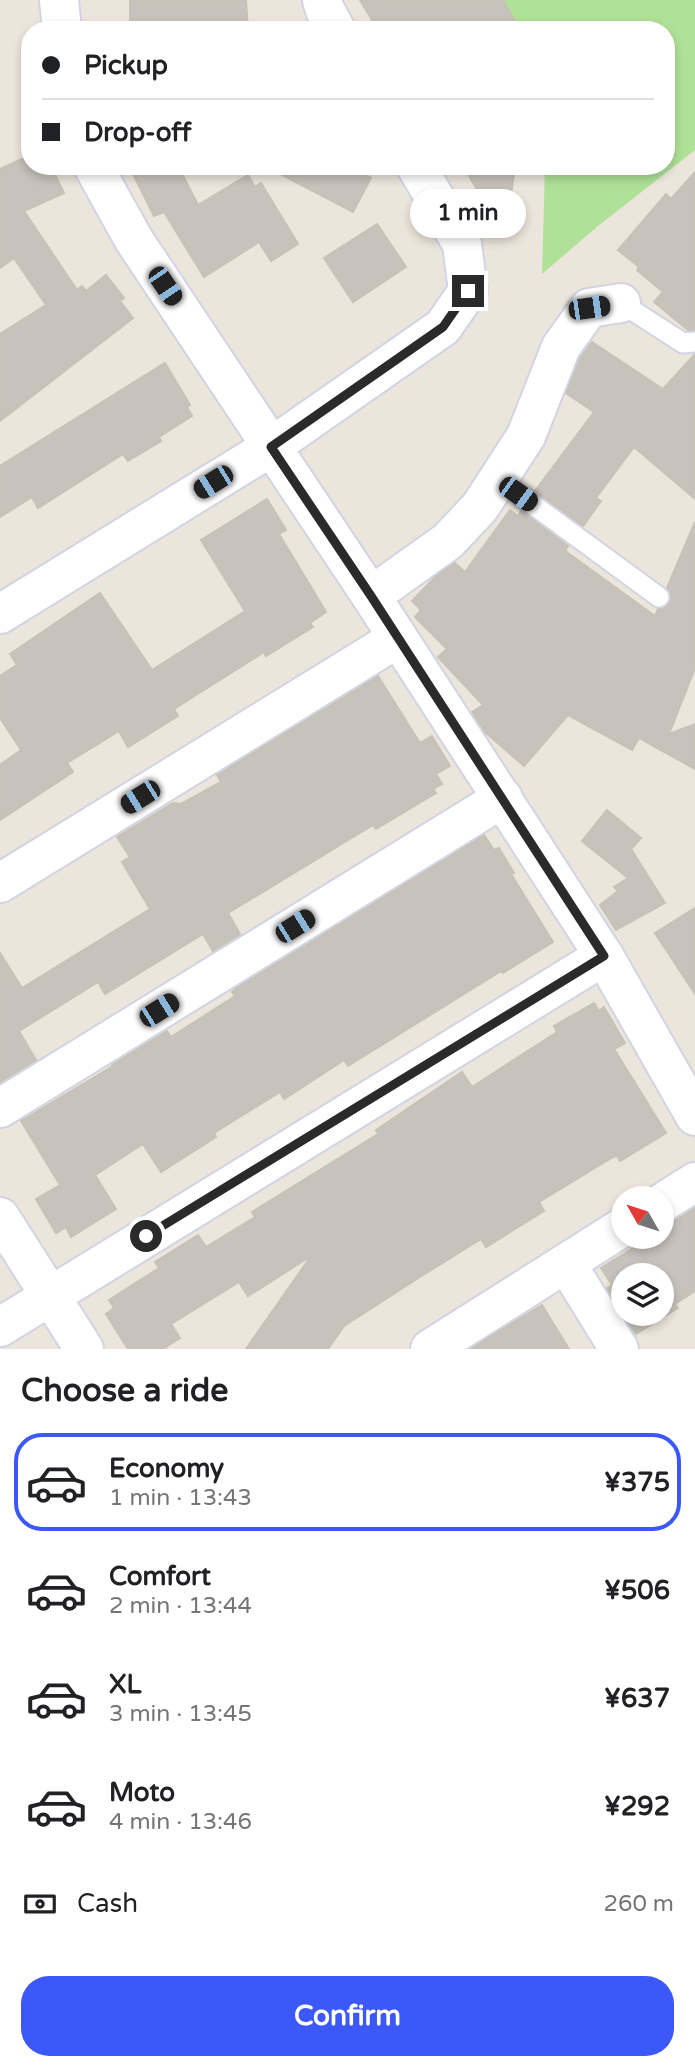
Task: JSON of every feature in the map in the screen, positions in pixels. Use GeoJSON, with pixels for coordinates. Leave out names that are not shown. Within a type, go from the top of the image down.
{"type":"FeatureCollection","features":[{"type":"Feature","properties":{"kind":"street"},"geometry":{"type":"LineString","coordinates":[[60,0],[61,21]]}},
{"type":"Feature","properties":{"kind":"street"},"geometry":{"type":"LineString","coordinates":[[322,0],[331,21]]}},
{"type":"Feature","properties":{"kind":"street"},"geometry":{"type":"LineString","coordinates":[[98,175],[134,240],[371,596],[604,956],[695,1116]]}},
{"type":"Feature","properties":{"kind":"street"},"geometry":{"type":"LineString","coordinates":[[0,614],[271,447],[443,327],[468,291],[462,244],[421,175]]}},
{"type":"Feature","properties":{"kind":"street"},"geometry":{"type":"LineString","coordinates":[[371,596],[448,541],[480,507],[526,436],[561,347],[589,308],[621,303]]}},
{"type":"Feature","properties":{"kind":"street"},"geometry":{"type":"LineString","coordinates":[[0,883],[398,638]]}},
{"type":"Feature","properties":{"kind":"street"},"geometry":{"type":"LineString","coordinates":[[0,1108],[503,798]]}},
{"type":"Feature","properties":{"kind":"street"},"geometry":{"type":"LineString","coordinates":[[0,1327],[604,956]]}},
{"type":"Feature","properties":{"kind":"street"},"geometry":{"type":"LineString","coordinates":[[674,1195],[695,1182]]}},
{"type":"Feature","properties":{"kind":"street"},"geometry":{"type":"LineString","coordinates":[[0,1217],[83,1349]]}},
{"type":"Feature","properties":{"kind":"street"},"geometry":{"type":"LineString","coordinates":[[430,1349],[611,1235]]}},
{"type":"Feature","properties":{"kind":"street"},"geometry":{"type":"LineString","coordinates":[[566,1264],[619,1349]]}},
{"type":"Feature","properties":{"kind":"lane"},"geometry":{"type":"LineString","coordinates":[[621,303],[683,343],[695,342]]}},
{"type":"Feature","properties":{"kind":"lane"},"geometry":{"type":"LineString","coordinates":[[498,480],[659,597]]}},
{"type":"Feature","properties":{"kind":"green space"},"geometry":{"type":"Polygon","coordinates":[[[491,0],[695,0],[695,150],[675,166],[675,21],[503,21],[491,0]]]}},
{"type":"Feature","properties":{"kind":"green space"},"geometry":{"type":"Polygon","coordinates":[[[545,175],[663,175],[598,226],[542,274],[545,175]]]}},
{"type":"Feature","properties":{"kind":"building"},"geometry":{"type":"Polygon","coordinates":[[[130,0],[246,0],[247,21],[130,21],[130,0]]]}},
{"type":"Feature","properties":{"kind":"building"},"geometry":{"type":"Polygon","coordinates":[[[360,0],[503,0],[515,21],[373,21],[360,0]]]}},
{"type":"Feature","properties":{"kind":"building"},"geometry":{"type":"Polygon","coordinates":[[[21,159],[21,175],[55,175],[64,193],[24,211],[77,290],[82,286],[86,291],[106,275],[124,298],[120,301],[133,318],[0,421],[0,334],[46,305],[14,258],[0,268],[0,169],[21,159]]]}},
{"type":"Feature","properties":{"kind":"building"},"geometry":{"type":"Polygon","coordinates":[[[695,172],[695,330],[688,330],[654,302],[663,292],[618,250],[666,194],[671,199],[695,172]]]}},
{"type":"Feature","properties":{"kind":"building"},"geometry":{"type":"Polygon","coordinates":[[[134,175],[183,175],[198,205],[248,175],[255,187],[261,183],[298,244],[271,261],[259,242],[204,277],[164,212],[154,216],[134,175]]]}},
{"type":"Feature","properties":{"kind":"building"},"geometry":{"type":"Polygon","coordinates":[[[282,175],[366,175],[371,178],[353,212],[282,175]]]}},
{"type":"Feature","properties":{"kind":"building"},"geometry":{"type":"Polygon","coordinates":[[[468,175],[514,175],[510,202],[483,199],[468,175]]]}},
{"type":"Feature","properties":{"kind":"building"},"geometry":{"type":"Polygon","coordinates":[[[377,224],[406,267],[353,302],[324,258],[377,224]]]}},
{"type":"Feature","properties":{"kind":"building"},"geometry":{"type":"Polygon","coordinates":[[[592,342],[663,389],[695,354],[695,499],[634,447],[596,498],[601,501],[583,526],[535,491],[594,412],[566,393],[580,358],[592,342]]]}},
{"type":"Feature","properties":{"kind":"building"},"geometry":{"type":"Polygon","coordinates":[[[165,363],[190,405],[187,407],[192,416],[159,437],[161,441],[128,461],[123,454],[38,508],[32,497],[0,517],[0,466],[165,363]]]}},
{"type":"Feature","properties":{"kind":"building"},"geometry":{"type":"Polygon","coordinates":[[[267,499],[286,530],[279,534],[326,612],[310,623],[313,627],[266,656],[264,652],[174,709],[178,716],[128,747],[119,731],[67,763],[73,772],[0,820],[0,765],[21,750],[0,718],[0,676],[17,665],[10,654],[100,593],[152,670],[245,611],[201,540],[267,499]]]}},
{"type":"Feature","properties":{"kind":"building"},"geometry":{"type":"Polygon","coordinates":[[[510,510],[518,516],[521,511],[568,546],[565,550],[568,553],[655,616],[658,609],[669,604],[671,598],[667,588],[695,522],[695,668],[669,734],[695,724],[695,769],[639,738],[632,750],[568,715],[524,766],[485,732],[472,712],[483,705],[438,657],[447,649],[415,617],[421,610],[412,601],[437,575],[455,563],[465,572],[510,510]]]}},
{"type":"Feature","properties":{"kind":"building"},"geometry":{"type":"Polygon","coordinates":[[[378,676],[420,743],[432,736],[450,766],[436,774],[442,784],[433,789],[436,793],[376,829],[373,825],[228,913],[240,934],[213,951],[203,934],[105,994],[98,982],[19,1031],[36,1060],[0,1082],[0,953],[22,988],[150,909],[122,862],[130,857],[117,837],[173,803],[181,804],[221,782],[217,775],[378,676]]]}},
{"type":"Feature","properties":{"kind":"building"},"geometry":{"type":"Polygon","coordinates":[[[607,810],[641,838],[631,849],[665,903],[616,930],[600,905],[618,891],[614,887],[628,878],[582,841],[607,810]]]}},
{"type":"Feature","properties":{"kind":"building"},"geometry":{"type":"Polygon","coordinates":[[[484,835],[494,850],[499,848],[514,873],[511,874],[553,942],[348,1066],[344,1060],[284,1099],[280,1092],[214,1133],[216,1137],[161,1172],[143,1144],[95,1175],[116,1209],[71,1237],[66,1227],[56,1233],[36,1199],[60,1185],[21,1121],[167,1031],[171,1037],[235,996],[232,992],[236,988],[484,835]]]}},
{"type":"Feature","properties":{"kind":"building"},"geometry":{"type":"Polygon","coordinates":[[[695,908],[695,994],[655,933],[695,908]]]}},
{"type":"Feature","properties":{"kind":"building"},"geometry":{"type":"Polygon","coordinates":[[[594,1003],[599,1011],[604,1007],[625,1043],[614,1049],[666,1133],[620,1161],[617,1156],[613,1157],[539,1202],[544,1211],[486,1247],[481,1239],[420,1277],[344,1326],[328,1349],[246,1349],[311,1256],[248,1296],[239,1282],[171,1324],[180,1338],[163,1349],[128,1349],[106,1314],[114,1308],[109,1300],[159,1268],[155,1262],[198,1235],[206,1247],[255,1217],[252,1212],[378,1134],[376,1130],[462,1072],[472,1087],[557,1032],[554,1026],[594,1003]]]}},
{"type":"Feature","properties":{"kind":"building"},"geometry":{"type":"Polygon","coordinates":[[[695,1208],[695,1291],[675,1304],[678,1308],[674,1310],[674,1263],[611,1263],[611,1283],[601,1268],[630,1250],[674,1250],[674,1221],[695,1208]]]}},
{"type":"Feature","properties":{"kind":"building"},"geometry":{"type":"Polygon","coordinates":[[[542,1305],[569,1349],[471,1349],[489,1337],[542,1305]]]}},
{"type":"Feature","properties":{"kind":"building"},"geometry":{"type":"Polygon","coordinates":[[[631,1326],[649,1326],[636,1334],[631,1326]]]}},
{"type":"Feature","properties":{"kind":"route"},"geometry":{"type":"LineString","coordinates":[[146,1236],[604,956],[371,596],[271,447],[443,327],[468,291]]}}]}
